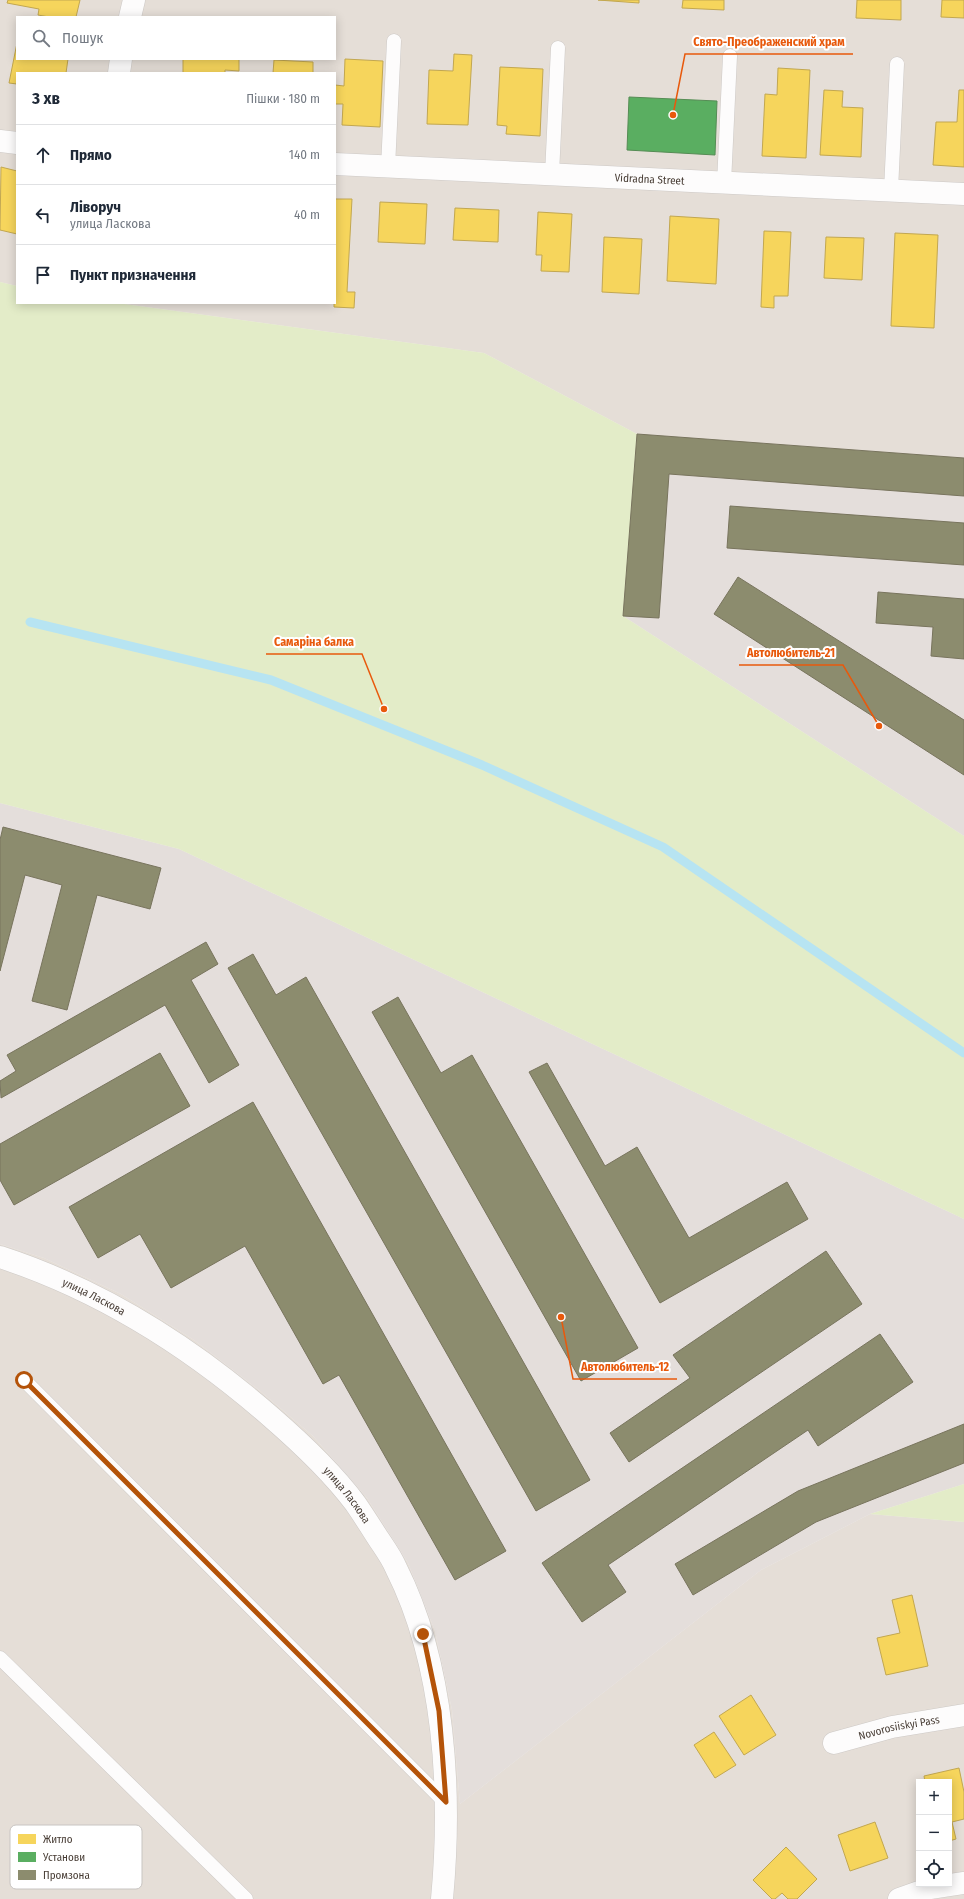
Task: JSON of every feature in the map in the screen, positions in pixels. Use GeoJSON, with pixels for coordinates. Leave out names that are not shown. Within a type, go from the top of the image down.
{"type":"FeatureCollection","features":[{"type":"Feature","properties":{"kind":"street"},"geometry":{"type":"LineString","coordinates":[[130,16],[134,0]]}},
{"type":"Feature","properties":{"kind":"street"},"geometry":{"type":"LineString","coordinates":[[119,72],[122,60]]}},
{"type":"Feature","properties":{"kind":"street"},"geometry":{"type":"LineString","coordinates":[[0,141],[16,143]]}},
{"type":"Feature","properties":{"kind":"street","name":"Vidradna Street"},"geometry":{"type":"LineString","coordinates":[[336,164],[964,194]]}},
{"type":"Feature","properties":{"kind":"street","name":"улица Ласкова"},"geometry":{"type":"LineString","coordinates":[[0,1257],[39,1270],[115,1305],[187,1350],[252,1400],[304,1446],[355,1502],[396,1567],[423,1634],[439,1711],[446,1802],[442,1899]]}},
{"type":"Feature","properties":{"kind":"street","name":"Novorosiiskyi Pass"},"geometry":{"type":"LineString","coordinates":[[834,1743],[892,1727],[964,1714]]}},
{"type":"Feature","properties":{"kind":"street"},"geometry":{"type":"LineString","coordinates":[[899,1899],[930,1888],[964,1883]]}},
{"type":"Feature","properties":{"kind":"lane"},"geometry":{"type":"LineString","coordinates":[[388,167],[394,41]]}},
{"type":"Feature","properties":{"kind":"lane"},"geometry":{"type":"LineString","coordinates":[[552,174],[558,48]]}},
{"type":"Feature","properties":{"kind":"lane"},"geometry":{"type":"LineString","coordinates":[[724,183],[730,56]]}},
{"type":"Feature","properties":{"kind":"lane"},"geometry":{"type":"LineString","coordinates":[[891,190],[897,64]]}},
{"type":"Feature","properties":{"kind":"lane"},"geometry":{"type":"LineString","coordinates":[[24,1380],[446,1802]]}},
{"type":"Feature","properties":{"kind":"lane"},"geometry":{"type":"LineString","coordinates":[[0,1658],[246,1899]]}},
{"type":"Feature","properties":{"kind":"shaded area"},"geometry":{"type":"Polygon","coordinates":[[[0,0],[964,0],[964,458],[637,434],[484,353],[124,304],[336,304],[336,72],[16,72],[16,286],[0,282],[0,0]]]}},
{"type":"Feature","properties":{"kind":"shaded area"},"geometry":{"type":"Polygon","coordinates":[[[637,434],[964,458],[964,836],[623,616],[637,434]]]}},
{"type":"Feature","properties":{"kind":"shaded area"},"geometry":{"type":"Polygon","coordinates":[[[0,803],[179,849],[964,1219],[964,1484],[870,1514],[761,1570],[460,1804],[452,1710],[435,1631],[408,1563],[367,1498],[313,1436],[259,1390],[194,1340],[121,1294],[44,1258],[0,1244],[0,803]]]}},
{"type":"Feature","properties":{"kind":"shaded area"},"geometry":{"type":"Polygon","coordinates":[[[0,1244],[44,1258],[121,1294],[194,1340],[259,1390],[313,1436],[367,1498],[408,1563],[435,1631],[452,1710],[460,1804],[761,1570],[870,1514],[964,1522],[964,1899],[0,1899],[0,1244]]]}},
{"type":"Feature","properties":{"kind":"green space"},"geometry":{"type":"Polygon","coordinates":[[[0,282],[16,286],[16,304],[124,304],[484,353],[637,434],[623,616],[964,836],[964,1219],[179,849],[0,803],[0,282]]]}},
{"type":"Feature","properties":{"kind":"green space"},"geometry":{"type":"Polygon","coordinates":[[[964,1484],[964,1522],[870,1514],[964,1484]]]}},
{"type":"Feature","properties":{"kind":"building: Житло"},"geometry":{"type":"Polygon","coordinates":[[[8,0],[80,0],[76,16],[38,15],[39,9],[7,3],[8,0]]]}},
{"type":"Feature","properties":{"kind":"building: Житло"},"geometry":{"type":"Polygon","coordinates":[[[598,0],[639,0],[639,3],[598,0]]]}},
{"type":"Feature","properties":{"kind":"building: Житло"},"geometry":{"type":"Polygon","coordinates":[[[683,0],[724,0],[724,10],[682,8],[683,0]]]}},
{"type":"Feature","properties":{"kind":"building: Житло"},"geometry":{"type":"Polygon","coordinates":[[[857,0],[901,0],[901,20],[856,18],[857,0]]]}},
{"type":"Feature","properties":{"kind":"building: Житло"},"geometry":{"type":"Polygon","coordinates":[[[942,0],[964,0],[964,18],[941,17],[942,0]]]}},
{"type":"Feature","properties":{"kind":"building: Житло"},"geometry":{"type":"Polygon","coordinates":[[[16,48],[16,60],[68,60],[66,72],[16,72],[16,84],[9,83],[16,48]]]}},
{"type":"Feature","properties":{"kind":"building: Житло"},"geometry":{"type":"Polygon","coordinates":[[[454,54],[472,55],[468,125],[427,124],[429,70],[453,71],[454,54]]]}},
{"type":"Feature","properties":{"kind":"building: Житло"},"geometry":{"type":"Polygon","coordinates":[[[345,59],[383,61],[380,127],[342,125],[343,104],[336,104],[336,85],[344,86],[345,59]]]}},
{"type":"Feature","properties":{"kind":"building: Житло"},"geometry":{"type":"Polygon","coordinates":[[[183,60],[239,60],[239,71],[225,70],[225,72],[183,72],[183,60]]]}},
{"type":"Feature","properties":{"kind":"building: Житло"},"geometry":{"type":"Polygon","coordinates":[[[274,60],[313,62],[313,72],[273,72],[274,60]]]}},
{"type":"Feature","properties":{"kind":"building: Житло"},"geometry":{"type":"Polygon","coordinates":[[[500,67],[543,69],[540,136],[506,134],[507,126],[497,125],[500,67]]]}},
{"type":"Feature","properties":{"kind":"building: Житло"},"geometry":{"type":"Polygon","coordinates":[[[778,68],[810,70],[806,158],[762,156],[765,94],[777,95],[778,68]]]}},
{"type":"Feature","properties":{"kind":"building: Житло"},"geometry":{"type":"Polygon","coordinates":[[[824,90],[843,91],[842,107],[863,108],[861,157],[820,155],[824,90]]]}},
{"type":"Feature","properties":{"kind":"building: Житло"},"geometry":{"type":"Polygon","coordinates":[[[959,90],[964,90],[964,167],[933,165],[936,122],[957,122],[959,90]]]}},
{"type":"Feature","properties":{"kind":"building: Житло"},"geometry":{"type":"Polygon","coordinates":[[[1,167],[16,171],[16,234],[0,230],[1,167]]]}},
{"type":"Feature","properties":{"kind":"building: Житло"},"geometry":{"type":"Polygon","coordinates":[[[336,199],[352,199],[347,292],[355,292],[354,308],[334,307],[334,304],[336,304],[336,199]]]}},
{"type":"Feature","properties":{"kind":"building: Житло"},"geometry":{"type":"Polygon","coordinates":[[[380,202],[427,204],[425,244],[378,242],[380,202]]]}},
{"type":"Feature","properties":{"kind":"building: Житло"},"geometry":{"type":"Polygon","coordinates":[[[455,208],[499,210],[498,242],[453,240],[455,208]]]}},
{"type":"Feature","properties":{"kind":"building: Житло"},"geometry":{"type":"Polygon","coordinates":[[[538,212],[572,214],[569,272],[541,271],[542,255],[536,255],[538,212]]]}},
{"type":"Feature","properties":{"kind":"building: Житло"},"geometry":{"type":"Polygon","coordinates":[[[670,216],[719,219],[716,284],[667,281],[670,216]]]}},
{"type":"Feature","properties":{"kind":"building: Житло"},"geometry":{"type":"Polygon","coordinates":[[[764,231],[791,232],[788,296],[774,296],[774,308],[761,307],[764,231]]]}},
{"type":"Feature","properties":{"kind":"building: Житло"},"geometry":{"type":"Polygon","coordinates":[[[895,233],[938,235],[934,328],[891,326],[895,233]]]}},
{"type":"Feature","properties":{"kind":"building: Житло"},"geometry":{"type":"Polygon","coordinates":[[[604,237],[642,239],[639,294],[602,292],[604,237]]]}},
{"type":"Feature","properties":{"kind":"building: Житло"},"geometry":{"type":"Polygon","coordinates":[[[826,237],[864,238],[862,280],[824,278],[826,237]]]}},
{"type":"Feature","properties":{"kind":"building: Житло"},"geometry":{"type":"Polygon","coordinates":[[[912,1595],[928,1666],[886,1675],[877,1638],[900,1633],[892,1600],[912,1595]]]}},
{"type":"Feature","properties":{"kind":"building: Житло"},"geometry":{"type":"Polygon","coordinates":[[[751,1695],[776,1735],[744,1755],[719,1716],[751,1695]]]}},
{"type":"Feature","properties":{"kind":"building: Житло"},"geometry":{"type":"Polygon","coordinates":[[[714,1732],[736,1765],[715,1778],[694,1745],[714,1732]]]}},
{"type":"Feature","properties":{"kind":"building: Житло"},"geometry":{"type":"Polygon","coordinates":[[[959,1768],[964,1792],[964,1819],[952,1822],[952,1779],[924,1779],[924,1776],[959,1768]]]}},
{"type":"Feature","properties":{"kind":"building: Житло"},"geometry":{"type":"Polygon","coordinates":[[[875,1822],[888,1858],[850,1871],[838,1835],[875,1822]]]}},
{"type":"Feature","properties":{"kind":"building: Житло"},"geometry":{"type":"Polygon","coordinates":[[[952,1822],[956,1839],[952,1840],[952,1822]]]}},
{"type":"Feature","properties":{"kind":"building: Житло"},"geometry":{"type":"Polygon","coordinates":[[[786,1847],[817,1879],[797,1899],[788,1899],[782,1893],[775,1899],[772,1899],[753,1880],[786,1847]]]}},
{"type":"Feature","properties":{"kind":"building: Установи"},"geometry":{"type":"Polygon","coordinates":[[[629,97],[717,101],[715,155],[627,150],[629,97]]]}},
{"type":"Feature","properties":{"kind":"building: Промзона"},"geometry":{"type":"Polygon","coordinates":[[[637,434],[964,458],[964,496],[669,474],[659,618],[623,616],[637,434]]]}},
{"type":"Feature","properties":{"kind":"building: Промзона"},"geometry":{"type":"Polygon","coordinates":[[[730,506],[964,523],[964,565],[727,548],[730,506]]]}},
{"type":"Feature","properties":{"kind":"building: Промзона"},"geometry":{"type":"Polygon","coordinates":[[[738,577],[964,720],[964,775],[714,614],[738,577]]]}},
{"type":"Feature","properties":{"kind":"building: Промзона"},"geometry":{"type":"Polygon","coordinates":[[[878,592],[964,599],[964,659],[931,656],[933,627],[876,623],[878,592]]]}},
{"type":"Feature","properties":{"kind":"building: Промзона"},"geometry":{"type":"Polygon","coordinates":[[[3,827],[161,868],[150,909],[97,895],[67,1010],[32,1001],[62,885],[25,875],[0,971],[0,840],[3,827]]]}},
{"type":"Feature","properties":{"kind":"building: Промзона"},"geometry":{"type":"Polygon","coordinates":[[[206,942],[218,964],[191,980],[239,1065],[209,1083],[165,1005],[1,1098],[0,1081],[16,1071],[7,1055],[206,942]]]}},
{"type":"Feature","properties":{"kind":"building: Промзона"},"geometry":{"type":"Polygon","coordinates":[[[253,954],[276,995],[306,977],[590,1480],[536,1511],[228,968],[253,954]]]}},
{"type":"Feature","properties":{"kind":"building: Промзона"},"geometry":{"type":"Polygon","coordinates":[[[398,997],[441,1073],[472,1055],[638,1348],[581,1381],[372,1012],[398,997]]]}},
{"type":"Feature","properties":{"kind":"building: Промзона"},"geometry":{"type":"Polygon","coordinates":[[[160,1053],[190,1106],[14,1205],[0,1180],[0,1144],[160,1053]]]}},
{"type":"Feature","properties":{"kind":"building: Промзона"},"geometry":{"type":"Polygon","coordinates":[[[547,1063],[605,1166],[637,1147],[689,1238],[787,1182],[808,1219],[660,1303],[529,1072],[547,1063]]]}},
{"type":"Feature","properties":{"kind":"building: Промзона"},"geometry":{"type":"Polygon","coordinates":[[[253,1102],[506,1551],[455,1580],[339,1375],[323,1384],[245,1246],[171,1288],[140,1234],[98,1258],[69,1207],[253,1102]]]}},
{"type":"Feature","properties":{"kind":"building: Промзона"},"geometry":{"type":"Polygon","coordinates":[[[826,1251],[862,1304],[629,1462],[610,1433],[690,1378],[673,1355],[826,1251]]]}},
{"type":"Feature","properties":{"kind":"building: Промзона"},"geometry":{"type":"Polygon","coordinates":[[[880,1334],[913,1382],[818,1446],[808,1430],[608,1565],[626,1592],[582,1622],[542,1563],[880,1334]]]}},
{"type":"Feature","properties":{"kind":"building: Промзона"},"geometry":{"type":"Polygon","coordinates":[[[964,1424],[964,1463],[816,1522],[693,1595],[675,1564],[798,1491],[964,1424]]]}},
{"type":"Feature","properties":{"kind":"waterway"},"geometry":{"type":"LineString","coordinates":[[30,622],[271,680],[482,765],[663,847],[964,1053]]}},
{"type":"Feature","properties":{"kind":"place","name":"Свято-Преображенский храм"},"geometry":{"type":"Point","coordinates":[673,115]}},
{"type":"Feature","properties":{"kind":"place","name":"Самаріна балка"},"geometry":{"type":"Point","coordinates":[384,709]}},
{"type":"Feature","properties":{"kind":"place","name":"Автолюбитель-21"},"geometry":{"type":"Point","coordinates":[879,726]}},
{"type":"Feature","properties":{"kind":"place","name":"Автолюбитель-12"},"geometry":{"type":"Point","coordinates":[561,1317]}},
{"type":"Feature","properties":{"kind":"route"},"geometry":{"type":"LineString","coordinates":[[24,1380],[446,1802],[439,1711],[423,1634]]}}]}
